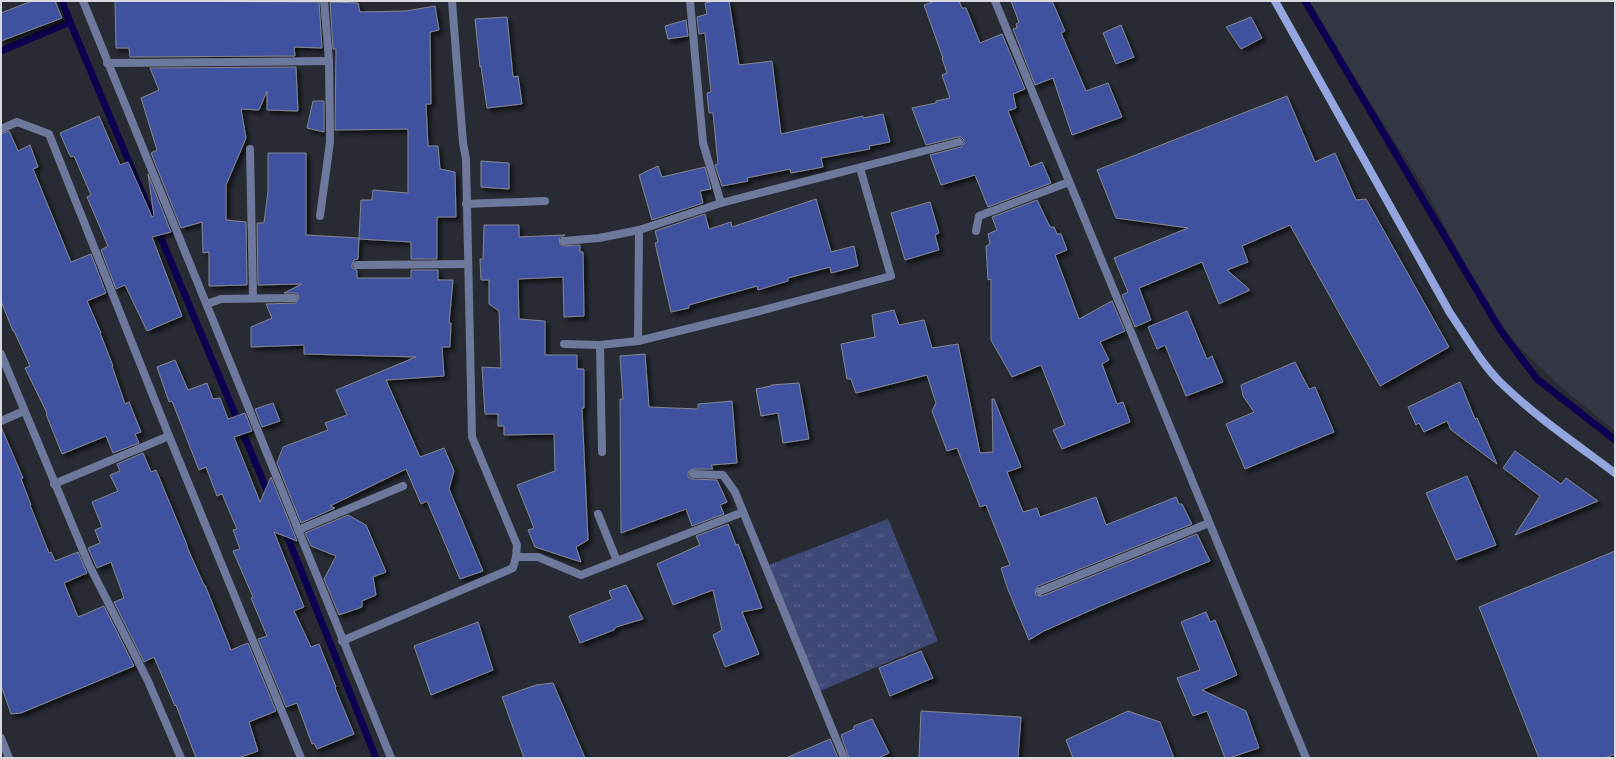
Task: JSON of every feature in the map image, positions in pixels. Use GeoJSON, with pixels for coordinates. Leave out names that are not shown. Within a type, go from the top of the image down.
{"type":"FeatureCollection","features":[{"type":"Feature","properties":{"kind":"street"},"geometry":{"type":"LineString","coordinates":[[83,1],[107,63],[207,304],[342,642],[391,758]]}},
{"type":"Feature","properties":{"kind":"street"},"geometry":{"type":"LineString","coordinates":[[320,216],[330,142],[329,61],[324,1]]}},
{"type":"Feature","properties":{"kind":"street"},"geometry":{"type":"LineString","coordinates":[[342,642],[513,568],[516,557],[517,545],[472,437],[466,159],[463,143],[452,1]]}},
{"type":"Feature","properties":{"kind":"street"},"geometry":{"type":"LineString","coordinates":[[690,1],[703,143],[721,203]]}},
{"type":"Feature","properties":{"kind":"street"},"geometry":{"type":"LineString","coordinates":[[995,1],[1306,758]]}},
{"type":"Feature","properties":{"kind":"street"},"geometry":{"type":"LineString","coordinates":[[1275,1],[1450,313],[1480,357],[1499,381],[1522,402],[1615,473]]}},
{"type":"Feature","properties":{"kind":"street"},"geometry":{"type":"LineString","coordinates":[[107,63],[329,61]]}},
{"type":"Feature","properties":{"kind":"street"},"geometry":{"type":"LineString","coordinates":[[1,129],[17,122],[49,134],[169,436],[300,758]]}},
{"type":"Feature","properties":{"kind":"street"},"geometry":{"type":"LineString","coordinates":[[564,241],[599,238],[639,230],[721,203],[960,142]]}},
{"type":"Feature","properties":{"kind":"street"},"geometry":{"type":"LineString","coordinates":[[250,149],[253,298]]}},
{"type":"Feature","properties":{"kind":"street"},"geometry":{"type":"LineString","coordinates":[[564,344],[600,345],[638,341],[760,311],[891,276],[860,168]]}},
{"type":"Feature","properties":{"kind":"street"},"geometry":{"type":"LineString","coordinates":[[976,230],[979,216],[1069,182]]}},
{"type":"Feature","properties":{"kind":"street"},"geometry":{"type":"LineString","coordinates":[[466,204],[545,201]]}},
{"type":"Feature","properties":{"kind":"street"},"geometry":{"type":"LineString","coordinates":[[638,341],[639,230]]}},
{"type":"Feature","properties":{"kind":"street"},"geometry":{"type":"LineString","coordinates":[[357,265],[468,264]]}},
{"type":"Feature","properties":{"kind":"street"},"geometry":{"type":"LineString","coordinates":[[207,304],[221,299],[294,298]]}},
{"type":"Feature","properties":{"kind":"street"},"geometry":{"type":"LineString","coordinates":[[600,345],[602,452]]}},
{"type":"Feature","properties":{"kind":"street"},"geometry":{"type":"LineString","coordinates":[[1,354],[89,565],[148,681],[181,758]]}},
{"type":"Feature","properties":{"kind":"street"},"geometry":{"type":"LineString","coordinates":[[1,420],[24,411]]}},
{"type":"Feature","properties":{"kind":"street"},"geometry":{"type":"LineString","coordinates":[[54,484],[169,436]]}},
{"type":"Feature","properties":{"kind":"street"},"geometry":{"type":"LineString","coordinates":[[693,474],[723,475],[731,484],[844,758]]}},
{"type":"Feature","properties":{"kind":"street"},"geometry":{"type":"LineString","coordinates":[[298,530],[403,486]]}},
{"type":"Feature","properties":{"kind":"street"},"geometry":{"type":"LineString","coordinates":[[516,557],[538,558],[581,575],[743,512]]}},
{"type":"Feature","properties":{"kind":"street"},"geometry":{"type":"LineString","coordinates":[[598,514],[617,561]]}},
{"type":"Feature","properties":{"kind":"street"},"geometry":{"type":"LineString","coordinates":[[1040,591],[1209,523]]}},
{"type":"Feature","properties":{"kind":"street"},"geometry":{"type":"LineString","coordinates":[[1,738],[9,758]]}},
{"type":"Feature","properties":{"kind":"shaded area"},"geometry":{"type":"Polygon","coordinates":[[[1310,1],[1615,1],[1615,431],[1563,389],[1520,348],[1505,329],[1486,302],[1423,186],[1354,77],[1310,1]]]}},
{"type":"Feature","properties":{"kind":"green space"},"geometry":{"type":"Polygon","coordinates":[[[888,519],[938,641],[820,691],[769,565],[888,519]]]}},
{"type":"Feature","properties":{"kind":"building"},"geometry":{"type":"Polygon","coordinates":[[[32,1],[55,1],[62,18],[1,41],[1,13],[32,1]]]}},
{"type":"Feature","properties":{"kind":"building"},"geometry":{"type":"Polygon","coordinates":[[[115,1],[319,2],[322,48],[294,47],[295,56],[130,57],[129,48],[116,48],[115,1]]]}},
{"type":"Feature","properties":{"kind":"building"},"geometry":{"type":"Polygon","coordinates":[[[729,1],[739,65],[772,61],[781,134],[863,116],[863,118],[883,114],[890,142],[869,146],[870,149],[821,158],[823,167],[791,173],[790,169],[747,178],[748,181],[722,186],[715,165],[718,164],[713,113],[709,113],[707,93],[711,92],[705,33],[699,34],[697,17],[707,14],[705,3],[729,1]]]}},
{"type":"Feature","properties":{"kind":"building"},"geometry":{"type":"Polygon","coordinates":[[[935,1],[959,1],[962,8],[966,8],[980,43],[1002,34],[1025,89],[1013,94],[1016,108],[1008,111],[1030,167],[1042,162],[1051,183],[988,207],[975,175],[941,185],[930,155],[961,147],[964,144],[964,140],[961,137],[958,137],[926,145],[912,108],[936,103],[936,101],[950,98],[942,75],[947,73],[943,58],[924,5],[935,1]]]}},
{"type":"Feature","properties":{"kind":"building"},"geometry":{"type":"Polygon","coordinates":[[[1011,1],[1052,1],[1065,31],[1061,33],[1086,91],[1108,83],[1122,117],[1072,135],[1053,78],[1035,85],[1013,29],[1017,28],[1016,24],[1019,22],[1011,1]]]}},
{"type":"Feature","properties":{"kind":"building"},"geometry":{"type":"Polygon","coordinates":[[[330,2],[358,3],[360,12],[406,11],[435,6],[439,30],[430,32],[431,104],[426,104],[428,146],[438,146],[440,169],[455,172],[456,217],[437,217],[437,259],[411,259],[411,242],[359,239],[361,200],[372,200],[373,190],[408,193],[408,129],[335,130],[336,49],[333,49],[330,2]]]}},
{"type":"Feature","properties":{"kind":"building"},"geometry":{"type":"Polygon","coordinates":[[[507,17],[513,77],[518,76],[522,104],[487,108],[481,66],[480,67],[475,19],[507,17]]]}},
{"type":"Feature","properties":{"kind":"building"},"geometry":{"type":"Polygon","coordinates":[[[1251,17],[1262,38],[1241,49],[1226,27],[1251,17]]]}},
{"type":"Feature","properties":{"kind":"building"},"geometry":{"type":"Polygon","coordinates":[[[686,20],[688,36],[668,39],[665,26],[686,20]]]}},
{"type":"Feature","properties":{"kind":"building"},"geometry":{"type":"Polygon","coordinates":[[[1121,25],[1134,57],[1116,64],[1103,33],[1121,25]]]}},
{"type":"Feature","properties":{"kind":"building"},"geometry":{"type":"Polygon","coordinates":[[[296,67],[298,111],[267,110],[267,91],[259,110],[241,109],[246,138],[226,185],[226,220],[246,222],[247,285],[209,286],[209,252],[203,253],[202,222],[181,228],[151,153],[157,150],[141,98],[159,90],[150,68],[296,67]]]}},
{"type":"Feature","properties":{"kind":"building"},"geometry":{"type":"Polygon","coordinates":[[[1287,96],[1315,162],[1335,153],[1356,200],[1366,199],[1449,347],[1380,386],[1290,225],[1242,246],[1248,262],[1227,270],[1250,290],[1219,304],[1202,262],[1139,288],[1151,320],[1135,327],[1122,295],[1128,292],[1114,258],[1188,228],[1116,218],[1097,170],[1287,96]]]}},
{"type":"Feature","properties":{"kind":"building"},"geometry":{"type":"Polygon","coordinates":[[[313,101],[324,101],[324,132],[307,128],[313,101]]]}},
{"type":"Feature","properties":{"kind":"building"},"geometry":{"type":"Polygon","coordinates":[[[99,116],[120,165],[128,162],[152,217],[154,216],[148,174],[171,232],[152,237],[182,316],[147,331],[125,285],[116,289],[101,250],[108,246],[87,197],[91,195],[74,156],[71,157],[69,154],[60,133],[99,116]]]}},
{"type":"Feature","properties":{"kind":"building"},"geometry":{"type":"Polygon","coordinates":[[[9,131],[18,151],[30,145],[38,167],[33,169],[71,262],[91,254],[106,293],[87,301],[101,333],[125,404],[129,402],[141,432],[135,434],[139,443],[113,453],[106,436],[62,454],[46,414],[47,413],[25,368],[30,366],[13,331],[1,301],[1,134],[9,131]]]}},
{"type":"Feature","properties":{"kind":"building"},"geometry":{"type":"Polygon","coordinates":[[[268,153],[306,153],[306,235],[359,238],[358,259],[354,260],[352,265],[352,268],[357,270],[357,278],[411,278],[411,270],[438,270],[438,280],[453,280],[449,323],[451,323],[450,347],[442,347],[444,376],[386,380],[420,457],[444,448],[454,471],[449,489],[483,571],[460,579],[427,501],[421,504],[406,469],[330,506],[335,508],[301,523],[277,463],[283,447],[328,430],[325,423],[347,415],[336,390],[416,357],[304,354],[304,345],[251,347],[251,327],[272,318],[266,304],[296,303],[299,298],[297,293],[284,293],[302,284],[258,285],[257,223],[264,223],[268,191],[268,153]]]}},
{"type":"Feature","properties":{"kind":"building"},"geometry":{"type":"Polygon","coordinates":[[[481,161],[509,163],[509,189],[481,187],[481,161]]]}},
{"type":"Feature","properties":{"kind":"building"},"geometry":{"type":"Polygon","coordinates":[[[658,166],[662,177],[705,167],[711,189],[700,191],[703,203],[652,220],[639,175],[658,166]]]}},
{"type":"Feature","properties":{"kind":"building"},"geometry":{"type":"Polygon","coordinates":[[[816,199],[831,252],[854,246],[858,266],[831,273],[830,267],[788,278],[788,281],[758,290],[757,286],[689,305],[689,308],[671,312],[655,243],[658,242],[655,231],[705,214],[709,229],[731,222],[732,227],[816,199]]]}},
{"type":"Feature","properties":{"kind":"building"},"geometry":{"type":"Polygon","coordinates":[[[1037,200],[1050,227],[1054,227],[1057,234],[1061,234],[1067,250],[1055,255],[1079,319],[1112,301],[1125,331],[1100,342],[1109,360],[1102,364],[1117,404],[1123,402],[1130,422],[1062,449],[1053,430],[1065,425],[1041,365],[1012,377],[991,340],[991,279],[988,280],[986,246],[990,244],[988,234],[997,230],[992,217],[1037,200]]]}},
{"type":"Feature","properties":{"kind":"building"},"geometry":{"type":"Polygon","coordinates":[[[930,202],[939,233],[935,235],[939,250],[905,260],[891,213],[930,202]]]}},
{"type":"Feature","properties":{"kind":"building"},"geometry":{"type":"Polygon","coordinates":[[[484,225],[519,225],[519,237],[565,235],[559,238],[560,244],[564,246],[580,245],[580,252],[583,252],[584,316],[564,317],[563,277],[518,279],[519,319],[545,321],[545,355],[577,355],[577,369],[584,369],[584,408],[582,408],[588,540],[576,547],[581,562],[535,547],[528,530],[534,528],[517,485],[555,471],[554,434],[504,435],[504,426],[498,426],[498,414],[485,414],[482,367],[501,368],[499,311],[489,304],[489,280],[481,280],[480,259],[483,259],[484,225]]]}},
{"type":"Feature","properties":{"kind":"building"},"geometry":{"type":"Polygon","coordinates":[[[894,310],[899,325],[924,320],[932,348],[958,344],[980,453],[993,452],[992,399],[994,399],[1021,467],[1007,472],[1023,512],[1037,508],[1040,517],[1096,497],[1106,525],[1176,497],[1179,504],[1182,504],[1192,524],[1038,586],[1035,590],[1036,595],[1042,596],[1197,534],[1210,561],[1098,607],[1044,631],[1029,640],[1007,587],[1001,568],[1010,565],[986,505],[980,507],[957,448],[947,451],[932,411],[936,403],[927,375],[856,393],[851,379],[847,379],[841,344],[875,337],[872,315],[894,310]]]}},
{"type":"Feature","properties":{"kind":"building"},"geometry":{"type":"Polygon","coordinates":[[[1187,311],[1207,359],[1212,356],[1223,382],[1186,396],[1165,345],[1157,349],[1148,327],[1187,311]]]}},
{"type":"Feature","properties":{"kind":"building"},"geometry":{"type":"Polygon","coordinates":[[[645,354],[649,407],[698,409],[698,404],[732,401],[737,463],[711,465],[713,469],[693,469],[688,473],[688,477],[692,479],[717,480],[727,502],[720,505],[724,514],[692,526],[686,509],[621,533],[620,399],[623,399],[620,356],[645,354]]]}},
{"type":"Feature","properties":{"kind":"building"},"geometry":{"type":"Polygon","coordinates":[[[175,360],[188,390],[207,383],[213,399],[220,398],[228,419],[245,413],[252,431],[234,437],[260,502],[271,477],[297,541],[274,532],[304,607],[294,611],[311,647],[319,644],[354,734],[317,749],[314,743],[312,744],[297,703],[286,707],[258,639],[267,636],[251,598],[253,597],[233,551],[240,549],[233,530],[237,529],[222,494],[217,496],[206,467],[199,470],[172,401],[169,402],[157,367],[175,360]]]}},
{"type":"Feature","properties":{"kind":"building"},"geometry":{"type":"Polygon","coordinates":[[[1295,362],[1309,389],[1315,387],[1334,432],[1245,469],[1226,424],[1254,412],[1243,396],[1241,385],[1295,362]]]}},
{"type":"Feature","properties":{"kind":"building"},"geometry":{"type":"Polygon","coordinates":[[[1460,382],[1475,419],[1477,418],[1497,464],[1451,430],[1447,421],[1424,432],[1419,423],[1416,425],[1408,407],[1460,382]]]}},
{"type":"Feature","properties":{"kind":"building"},"geometry":{"type":"Polygon","coordinates":[[[799,383],[809,439],[783,443],[778,413],[761,416],[756,389],[771,385],[799,383]]]}},
{"type":"Feature","properties":{"kind":"building"},"geometry":{"type":"Polygon","coordinates":[[[273,403],[280,421],[262,427],[255,409],[273,403]]]}},
{"type":"Feature","properties":{"kind":"building"},"geometry":{"type":"Polygon","coordinates":[[[1,427],[23,478],[21,479],[30,505],[49,553],[51,552],[55,561],[78,552],[87,573],[64,583],[78,617],[104,606],[134,666],[21,713],[11,714],[1,685],[1,427]]]}},
{"type":"Feature","properties":{"kind":"building"},"geometry":{"type":"Polygon","coordinates":[[[1515,451],[1561,484],[1566,478],[1598,501],[1515,535],[1540,496],[1503,468],[1515,451]]]}},
{"type":"Feature","properties":{"kind":"building"},"geometry":{"type":"Polygon","coordinates":[[[143,453],[151,472],[156,470],[231,650],[248,643],[276,711],[249,722],[258,751],[238,758],[196,758],[176,705],[175,706],[154,657],[144,662],[114,602],[124,598],[111,562],[97,568],[88,548],[100,543],[95,530],[102,527],[92,502],[118,491],[110,475],[120,471],[117,464],[143,453]]]}},
{"type":"Feature","properties":{"kind":"building"},"geometry":{"type":"Polygon","coordinates":[[[1467,476],[1496,545],[1456,560],[1426,493],[1467,476]]]}},
{"type":"Feature","properties":{"kind":"building"},"geometry":{"type":"Polygon","coordinates":[[[348,515],[366,525],[386,572],[373,577],[376,595],[362,601],[362,607],[339,615],[324,579],[336,556],[311,546],[305,533],[348,515]]]}},
{"type":"Feature","properties":{"kind":"building"},"geometry":{"type":"Polygon","coordinates":[[[728,524],[736,545],[738,544],[762,608],[742,612],[759,654],[725,667],[713,635],[722,630],[713,590],[673,605],[657,564],[700,545],[696,536],[728,524]]]}},
{"type":"Feature","properties":{"kind":"building"},"geometry":{"type":"Polygon","coordinates":[[[1615,551],[1615,754],[1605,758],[1539,758],[1479,607],[1615,551]]]}},
{"type":"Feature","properties":{"kind":"building"},"geometry":{"type":"Polygon","coordinates":[[[626,585],[643,619],[616,627],[614,630],[580,643],[569,616],[612,599],[609,591],[626,585]]]}},
{"type":"Feature","properties":{"kind":"building"},"geometry":{"type":"Polygon","coordinates":[[[1206,612],[1210,622],[1215,620],[1237,675],[1202,690],[1246,711],[1259,748],[1229,758],[1225,758],[1207,711],[1193,716],[1177,678],[1200,670],[1181,622],[1206,612]]]}},
{"type":"Feature","properties":{"kind":"building"},"geometry":{"type":"Polygon","coordinates":[[[478,622],[493,670],[431,695],[414,646],[478,622]]]}},
{"type":"Feature","properties":{"kind":"building"},"geometry":{"type":"Polygon","coordinates":[[[921,651],[933,678],[890,696],[879,668],[921,651]]]}},
{"type":"Feature","properties":{"kind":"building"},"geometry":{"type":"Polygon","coordinates":[[[553,683],[585,758],[524,758],[502,697],[536,685],[553,683]]]}},
{"type":"Feature","properties":{"kind":"building"},"geometry":{"type":"Polygon","coordinates":[[[921,711],[1021,717],[1018,758],[919,758],[921,711]]]}},
{"type":"Feature","properties":{"kind":"building"},"geometry":{"type":"Polygon","coordinates":[[[1128,711],[1160,722],[1174,758],[1073,758],[1066,740],[1128,711]]]}},
{"type":"Feature","properties":{"kind":"building"},"geometry":{"type":"Polygon","coordinates":[[[872,719],[889,753],[878,758],[849,758],[841,735],[854,729],[854,726],[872,719]]]}},
{"type":"Feature","properties":{"kind":"building"},"geometry":{"type":"Polygon","coordinates":[[[830,739],[838,758],[786,758],[830,739]]]}},
{"type":"Feature","properties":{"kind":"waterway"},"geometry":{"type":"LineString","coordinates":[[62,1],[70,22]]}},
{"type":"Feature","properties":{"kind":"waterway"},"geometry":{"type":"LineString","coordinates":[[1305,1],[1501,331],[1537,379],[1615,440]]}},
{"type":"Feature","properties":{"kind":"waterway"},"geometry":{"type":"LineString","coordinates":[[1,51],[70,22],[269,495]]}},
{"type":"Feature","properties":{"kind":"waterway"},"geometry":{"type":"LineString","coordinates":[[284,528],[376,758]]}}]}
